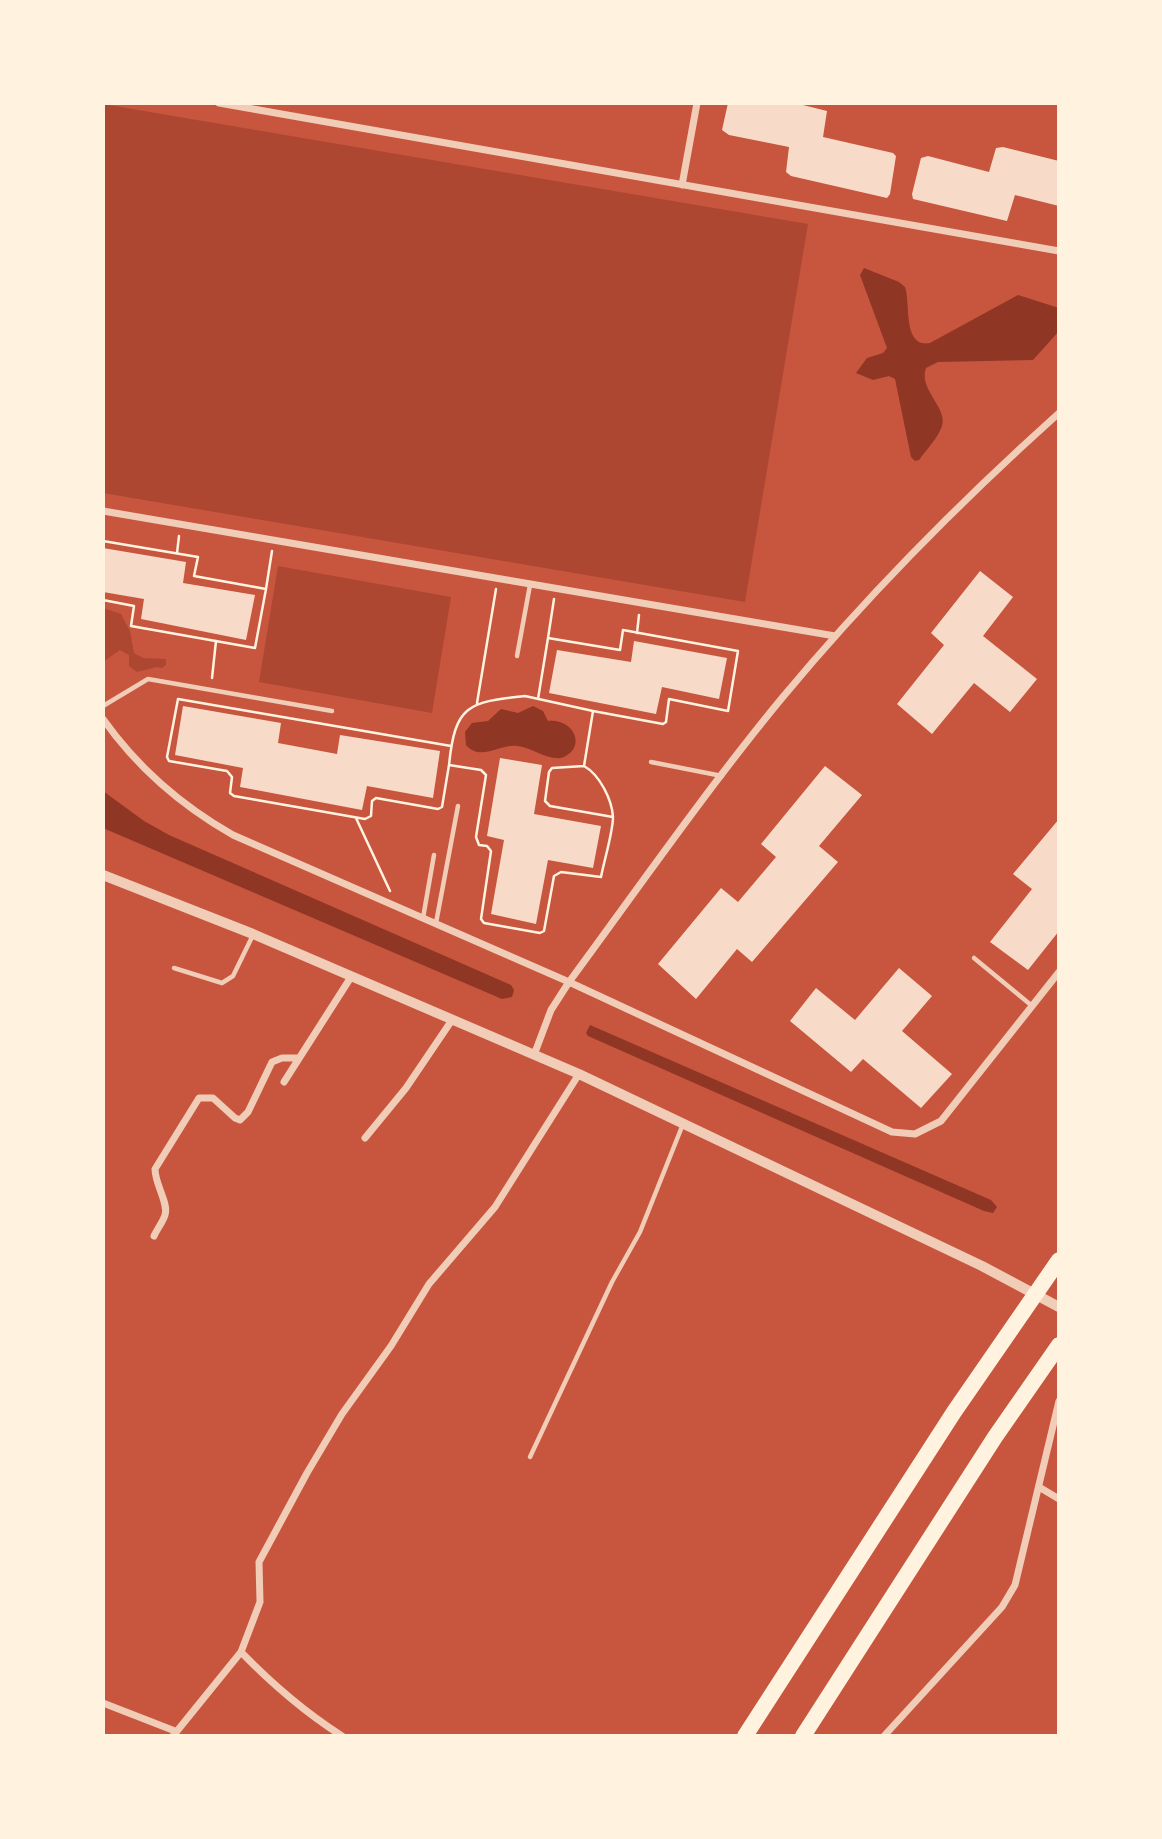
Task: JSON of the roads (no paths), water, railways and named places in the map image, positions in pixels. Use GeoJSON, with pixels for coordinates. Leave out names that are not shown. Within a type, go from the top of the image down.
{"type":"FeatureCollection","features":[{"type":"Feature","properties":{"kind":"highway"},"geometry":{"type":"LineString","coordinates":[[745,1736],[954,1412],[1059,1260]]}},
{"type":"Feature","properties":{"kind":"highway"},"geometry":{"type":"LineString","coordinates":[[803,1736],[995,1437],[1059,1345]]}},
{"type":"Feature","properties":{"kind":"street"},"geometry":{"type":"LineString","coordinates":[[219,103],[1059,251]]}},
{"type":"Feature","properties":{"kind":"street"},"geometry":{"type":"LineString","coordinates":[[682,185],[697,103]]}},
{"type":"Feature","properties":{"kind":"street"},"geometry":{"type":"LineString","coordinates":[[534,1055],[551,1010],[569,982],[781,699],[835,636],[952,516],[1059,413]]}},
{"type":"Feature","properties":{"kind":"street"},"geometry":{"type":"LineString","coordinates":[[103,511],[835,636]]}},
{"type":"Feature","properties":{"kind":"street"},"geometry":{"type":"LineString","coordinates":[[103,719],[145,768],[195,812],[233,835],[569,982],[884,1129],[908,1134],[928,1130],[947,1115],[1059,972]]}},
{"type":"Feature","properties":{"kind":"street"},"geometry":{"type":"LineString","coordinates":[[103,875],[253,934],[579,1074],[982,1266],[1059,1307]]}},
{"type":"Feature","properties":{"kind":"street"},"geometry":{"type":"LineString","coordinates":[[284,1082],[351,977]]}},
{"type":"Feature","properties":{"kind":"street"},"geometry":{"type":"LineString","coordinates":[[365,1138],[406,1088],[452,1020]]}},
{"type":"Feature","properties":{"kind":"street"},"geometry":{"type":"LineString","coordinates":[[154,1236],[166,1213],[166,1206],[155,1180],[155,1169],[200,1098],[213,1098],[240,1120],[248,1111],[272,1062],[282,1058],[299,1058]]}},
{"type":"Feature","properties":{"kind":"street"},"geometry":{"type":"LineString","coordinates":[[103,1703],[174,1733],[241,1652],[260,1602],[259,1562],[307,1473],[342,1414],[391,1346],[429,1284],[495,1207],[579,1074]]}},
{"type":"Feature","properties":{"kind":"street"},"geometry":{"type":"LineString","coordinates":[[884,1736],[1002,1606],[1015,1585],[1057,1405]]}},
{"type":"Feature","properties":{"kind":"street"},"geometry":{"type":"LineString","coordinates":[[1039,1487],[1059,1499]]}},
{"type":"Feature","properties":{"kind":"street"},"geometry":{"type":"LineString","coordinates":[[241,1652],[276,1689],[342,1736]]}},
{"type":"Feature","properties":{"kind":"lane"},"geometry":{"type":"LineString","coordinates":[[517,656],[530,584]]}},
{"type":"Feature","properties":{"kind":"lane"},"geometry":{"type":"LineString","coordinates":[[103,706],[148,679],[332,711]]}},
{"type":"Feature","properties":{"kind":"lane"},"geometry":{"type":"LineString","coordinates":[[651,762],[722,776]]}},
{"type":"Feature","properties":{"kind":"lane"},"geometry":{"type":"LineString","coordinates":[[436,923],[458,806]]}},
{"type":"Feature","properties":{"kind":"lane"},"geometry":{"type":"LineString","coordinates":[[423,918],[434,855]]}},
{"type":"Feature","properties":{"kind":"lane"},"geometry":{"type":"LineString","coordinates":[[174,968],[222,983],[233,976],[253,934]]}},
{"type":"Feature","properties":{"kind":"lane"},"geometry":{"type":"LineString","coordinates":[[974,958],[1031,1005]]}},
{"type":"Feature","properties":{"kind":"lane"},"geometry":{"type":"LineString","coordinates":[[530,1457],[612,1282],[640,1231],[684,1124]]}}]}
